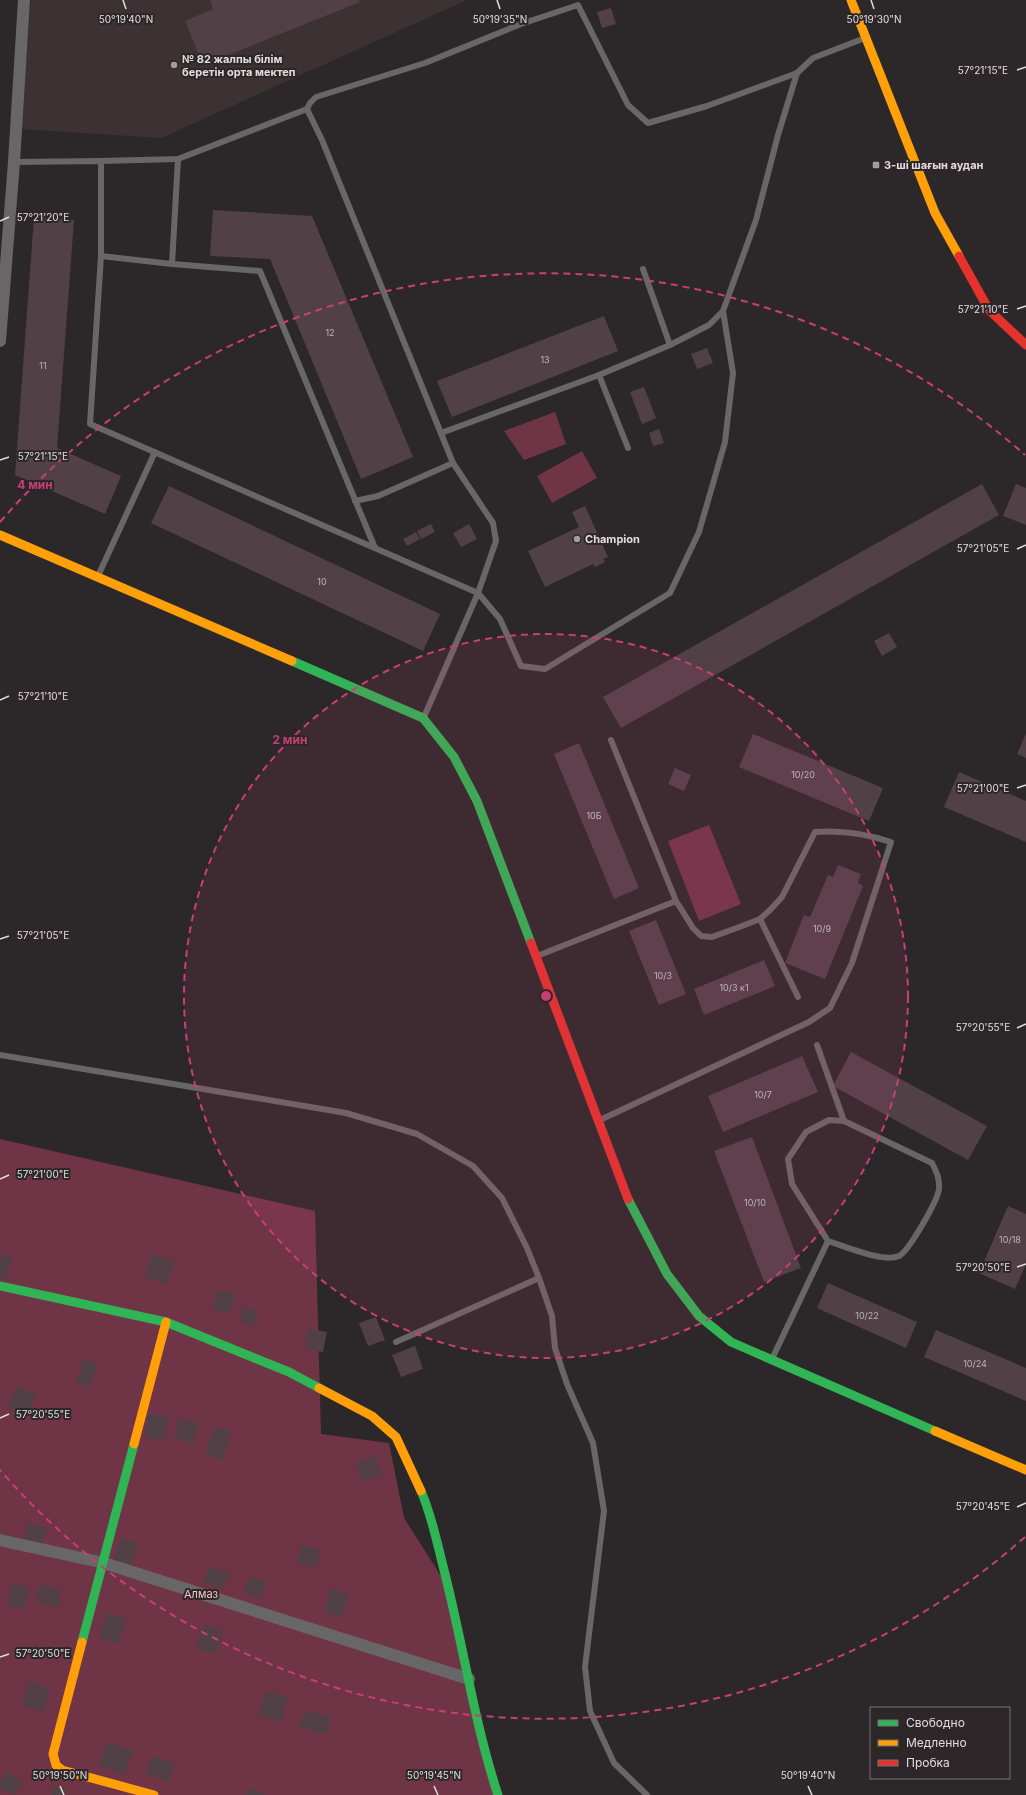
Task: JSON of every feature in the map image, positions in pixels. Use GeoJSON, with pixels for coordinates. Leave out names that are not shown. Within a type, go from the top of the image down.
{"type":"FeatureCollection","features":[{"type":"Feature","properties":{"kind":"street"},"geometry":{"type":"LineString","coordinates":[[0,341],[14,162],[24,0]]}},
{"type":"Feature","properties":{"kind":"street"},"geometry":{"type":"LineString","coordinates":[[851,0],[935,213],[990,310],[1026,345]]}},
{"type":"Feature","properties":{"kind":"street"},"geometry":{"type":"LineString","coordinates":[[0,535],[423,718],[454,757],[477,801],[631,1207],[666,1274],[699,1316],[731,1342],[1026,1470]]}},
{"type":"Feature","properties":{"kind":"street"},"geometry":{"type":"LineString","coordinates":[[0,1286],[166,1322],[289,1372],[372,1416],[396,1437],[427,1505],[469,1679],[488,1766],[498,1795]]}},
{"type":"Feature","properties":{"kind":"street"},"geometry":{"type":"LineString","coordinates":[[154,1795],[62,1770],[56,1765],[53,1754],[166,1322]]}},
{"type":"Feature","properties":{"kind":"street"},"geometry":{"type":"LineString","coordinates":[[0,1540],[104,1563],[469,1679]]}},
{"type":"Feature","properties":{"kind":"lane"},"geometry":{"type":"LineString","coordinates":[[14,162],[178,159],[307,109],[316,97],[425,63],[577,2],[628,105],[648,123],[708,106],[797,73],[813,58],[866,38]]}},
{"type":"Feature","properties":{"kind":"lane"},"geometry":{"type":"LineString","coordinates":[[441,433],[599,375],[670,345],[709,325],[723,311],[756,220],[778,135],[797,73]]}},
{"type":"Feature","properties":{"kind":"lane"},"geometry":{"type":"LineString","coordinates":[[307,109],[322,140],[453,464],[493,523],[496,541],[478,593],[423,718]]}},
{"type":"Feature","properties":{"kind":"lane"},"geometry":{"type":"LineString","coordinates":[[172,264],[178,159]]}},
{"type":"Feature","properties":{"kind":"lane"},"geometry":{"type":"LineString","coordinates":[[101,161],[101,256],[90,424],[478,593],[500,619],[521,666],[545,669],[670,593],[699,532],[725,442],[733,373],[723,311]]}},
{"type":"Feature","properties":{"kind":"lane"},"geometry":{"type":"LineString","coordinates":[[101,256],[172,264],[260,270],[375,548]]}},
{"type":"Feature","properties":{"kind":"lane"},"geometry":{"type":"LineString","coordinates":[[642,269],[670,345]]}},
{"type":"Feature","properties":{"kind":"lane"},"geometry":{"type":"LineString","coordinates":[[599,375],[628,448]]}},
{"type":"Feature","properties":{"kind":"lane"},"geometry":{"type":"LineString","coordinates":[[97,577],[155,452]]}},
{"type":"Feature","properties":{"kind":"lane"},"geometry":{"type":"LineString","coordinates":[[355,501],[378,496],[453,464]]}},
{"type":"Feature","properties":{"kind":"lane"},"geometry":{"type":"LineString","coordinates":[[598,1121],[802,1025],[830,1008],[852,963],[891,842],[878,837],[829,831],[815,832],[782,897],[760,918],[712,938],[701,936],[676,901],[611,740]]}},
{"type":"Feature","properties":{"kind":"lane"},"geometry":{"type":"LineString","coordinates":[[536,956],[676,901]]}},
{"type":"Feature","properties":{"kind":"lane"},"geometry":{"type":"LineString","coordinates":[[760,918],[798,997]]}},
{"type":"Feature","properties":{"kind":"lane"},"geometry":{"type":"LineString","coordinates":[[817,1045],[844,1121]]}},
{"type":"Feature","properties":{"kind":"lane"},"geometry":{"type":"LineString","coordinates":[[0,1055],[346,1114],[417,1134],[473,1166],[502,1198],[527,1248],[539,1278],[552,1316],[555,1348],[567,1384],[593,1443],[604,1511],[585,1667],[590,1712],[614,1763],[647,1795]]}},
{"type":"Feature","properties":{"kind":"lane"},"geometry":{"type":"LineString","coordinates":[[829,1120],[844,1121],[932,1163],[938,1175],[939,1190],[915,1240],[899,1256],[884,1258],[828,1241],[792,1184],[788,1159],[806,1132],[829,1120]]}},
{"type":"Feature","properties":{"kind":"lane"},"geometry":{"type":"LineString","coordinates":[[772,1359],[828,1241]]}},
{"type":"Feature","properties":{"kind":"lane"},"geometry":{"type":"LineString","coordinates":[[396,1342],[539,1278]]}},
{"type":"Feature","properties":{"kind":"shaded area","name":"№ 82 жалпы білім беретін орта мектеп"},"geometry":{"type":"Polygon","coordinates":[[[31,0],[467,0],[161,138],[20,129],[31,0]]]}},
{"type":"Feature","properties":{"kind":"green space"},"geometry":{"type":"Polygon","coordinates":[[[555,412],[566,444],[524,460],[504,431],[555,412]]]}},
{"type":"Feature","properties":{"kind":"green space"},"geometry":{"type":"Polygon","coordinates":[[[582,451],[597,478],[552,503],[537,476],[582,451]]]}},
{"type":"Feature","properties":{"kind":"green space"},"geometry":{"type":"Polygon","coordinates":[[[709,825],[741,904],[699,921],[668,841],[709,825]]]}},
{"type":"Feature","properties":{"kind":"green space","name":"Алмаз"},"geometry":{"type":"Polygon","coordinates":[[[0,1139],[315,1211],[321,1434],[389,1443],[404,1518],[448,1587],[498,1795],[0,1795],[0,1139]]]}},
{"type":"Feature","properties":{"kind":"building"},"geometry":{"type":"Polygon","coordinates":[[[210,0],[359,0],[360,2],[203,65],[185,21],[213,9],[210,0]]]}},
{"type":"Feature","properties":{"kind":"building"},"geometry":{"type":"Polygon","coordinates":[[[611,8],[616,24],[602,28],[597,12],[611,8]]]}},
{"type":"Feature","properties":{"kind":"building"},"geometry":{"type":"Polygon","coordinates":[[[213,210],[312,216],[413,457],[361,479],[270,259],[210,256],[213,210]]]}},
{"type":"Feature","properties":{"kind":"building"},"geometry":{"type":"Polygon","coordinates":[[[34,217],[74,220],[57,448],[121,476],[105,514],[15,475],[34,217]]]}},
{"type":"Feature","properties":{"kind":"building"},"geometry":{"type":"Polygon","coordinates":[[[604,316],[618,351],[452,417],[437,381],[604,316]]]}},
{"type":"Feature","properties":{"kind":"building"},"geometry":{"type":"Polygon","coordinates":[[[707,348],[713,363],[697,369],[691,354],[707,348]]]}},
{"type":"Feature","properties":{"kind":"building"},"geometry":{"type":"Polygon","coordinates":[[[644,387],[656,418],[642,424],[630,392],[644,387]]]}},
{"type":"Feature","properties":{"kind":"building"},"geometry":{"type":"Polygon","coordinates":[[[659,429],[664,443],[653,446],[649,433],[659,429]]]}},
{"type":"Feature","properties":{"kind":"building"},"geometry":{"type":"Polygon","coordinates":[[[982,484],[999,515],[621,728],[603,697],[982,484]]]}},
{"type":"Feature","properties":{"kind":"building"},"geometry":{"type":"Polygon","coordinates":[[[1016,484],[1026,488],[1026,525],[1003,516],[1016,484]]]}},
{"type":"Feature","properties":{"kind":"building"},"geometry":{"type":"Polygon","coordinates":[[[169,486],[440,614],[423,651],[151,523],[169,486]]]}},
{"type":"Feature","properties":{"kind":"building","name":"Champion"},"geometry":{"type":"Polygon","coordinates":[[[585,506],[608,557],[603,559],[605,562],[595,567],[593,564],[545,587],[528,551],[579,527],[572,512],[585,506]]]}},
{"type":"Feature","properties":{"kind":"building"},"geometry":{"type":"Polygon","coordinates":[[[431,524],[435,532],[421,539],[417,531],[431,524]]]}},
{"type":"Feature","properties":{"kind":"building"},"geometry":{"type":"Polygon","coordinates":[[[469,524],[477,539],[461,547],[453,533],[469,524]]]}},
{"type":"Feature","properties":{"kind":"building"},"geometry":{"type":"Polygon","coordinates":[[[416,532],[420,539],[407,546],[403,539],[416,532]]]}},
{"type":"Feature","properties":{"kind":"building"},"geometry":{"type":"Polygon","coordinates":[[[889,633],[897,647],[882,656],[874,641],[889,633]]]}},
{"type":"Feature","properties":{"kind":"building"},"geometry":{"type":"Polygon","coordinates":[[[1026,733],[1026,758],[1017,754],[1026,733]]]}},
{"type":"Feature","properties":{"kind":"building"},"geometry":{"type":"Polygon","coordinates":[[[753,734],[883,788],[869,821],[739,767],[753,734]]]}},
{"type":"Feature","properties":{"kind":"building"},"geometry":{"type":"Polygon","coordinates":[[[579,743],[639,888],[614,899],[554,754],[579,743]]]}},
{"type":"Feature","properties":{"kind":"building"},"geometry":{"type":"Polygon","coordinates":[[[675,768],[691,775],[684,791],[668,784],[675,768]]]}},
{"type":"Feature","properties":{"kind":"building"},"geometry":{"type":"Polygon","coordinates":[[[959,772],[1026,801],[1026,842],[944,807],[959,772]]]}},
{"type":"Feature","properties":{"kind":"building"},"geometry":{"type":"Polygon","coordinates":[[[838,865],[861,874],[858,883],[863,886],[825,979],[785,963],[804,915],[810,917],[828,875],[833,877],[838,865]]]}},
{"type":"Feature","properties":{"kind":"building"},"geometry":{"type":"Polygon","coordinates":[[[656,920],[686,994],[659,1005],[629,931],[656,920]]]}},
{"type":"Feature","properties":{"kind":"building"},"geometry":{"type":"Polygon","coordinates":[[[764,960],[775,986],[704,1015],[694,989],[764,960]]]}},
{"type":"Feature","properties":{"kind":"building"},"geometry":{"type":"Polygon","coordinates":[[[851,1052],[987,1126],[968,1160],[833,1086],[851,1052]]]}},
{"type":"Feature","properties":{"kind":"building"},"geometry":{"type":"Polygon","coordinates":[[[802,1056],[818,1092],[723,1132],[708,1096],[802,1056]]]}},
{"type":"Feature","properties":{"kind":"building"},"geometry":{"type":"Polygon","coordinates":[[[752,1137],[801,1268],[764,1282],[714,1151],[752,1137]]]}},
{"type":"Feature","properties":{"kind":"building"},"geometry":{"type":"Polygon","coordinates":[[[1008,1206],[1026,1214],[1026,1264],[1015,1289],[979,1273],[1008,1206]]]}},
{"type":"Feature","properties":{"kind":"building"},"geometry":{"type":"Polygon","coordinates":[[[0,1254],[12,1257],[6,1279],[0,1277],[0,1254]]]}},
{"type":"Feature","properties":{"kind":"building"},"geometry":{"type":"Polygon","coordinates":[[[152,1254],[174,1260],[168,1284],[145,1278],[152,1254]]]}},
{"type":"Feature","properties":{"kind":"building"},"geometry":{"type":"Polygon","coordinates":[[[828,1283],[917,1322],[906,1348],[817,1308],[828,1283]]]}},
{"type":"Feature","properties":{"kind":"building"},"geometry":{"type":"Polygon","coordinates":[[[217,1290],[235,1294],[230,1313],[212,1309],[217,1290]]]}},
{"type":"Feature","properties":{"kind":"building"},"geometry":{"type":"Polygon","coordinates":[[[243,1307],[258,1311],[254,1326],[240,1322],[243,1307]]]}},
{"type":"Feature","properties":{"kind":"building"},"geometry":{"type":"Polygon","coordinates":[[[376,1317],[385,1340],[368,1346],[359,1323],[376,1317]]]}},
{"type":"Feature","properties":{"kind":"building"},"geometry":{"type":"Polygon","coordinates":[[[308,1329],[327,1332],[323,1352],[305,1349],[308,1329]]]}},
{"type":"Feature","properties":{"kind":"building"},"geometry":{"type":"Polygon","coordinates":[[[936,1330],[1026,1368],[1026,1401],[924,1357],[936,1330]]]}},
{"type":"Feature","properties":{"kind":"building"},"geometry":{"type":"Polygon","coordinates":[[[415,1346],[423,1369],[401,1377],[392,1355],[415,1346]]]}},
{"type":"Feature","properties":{"kind":"building"},"geometry":{"type":"Polygon","coordinates":[[[83,1360],[98,1364],[90,1387],[76,1383],[83,1360]]]}},
{"type":"Feature","properties":{"kind":"building"},"geometry":{"type":"Polygon","coordinates":[[[16,1386],[36,1394],[28,1415],[8,1407],[16,1386]]]}},
{"type":"Feature","properties":{"kind":"building"},"geometry":{"type":"Polygon","coordinates":[[[148,1414],[168,1416],[165,1440],[145,1438],[148,1414]]]}},
{"type":"Feature","properties":{"kind":"building"},"geometry":{"type":"Polygon","coordinates":[[[179,1419],[198,1423],[193,1443],[174,1438],[179,1419]]]}},
{"type":"Feature","properties":{"kind":"building"},"geometry":{"type":"Polygon","coordinates":[[[214,1426],[231,1431],[223,1460],[206,1455],[214,1426]]]}},
{"type":"Feature","properties":{"kind":"building"},"geometry":{"type":"Polygon","coordinates":[[[376,1456],[382,1476],[362,1482],[356,1463],[376,1456]]]}},
{"type":"Feature","properties":{"kind":"building"},"geometry":{"type":"Polygon","coordinates":[[[28,1523],[47,1528],[41,1547],[23,1541],[28,1523]]]}},
{"type":"Feature","properties":{"kind":"building"},"geometry":{"type":"Polygon","coordinates":[[[121,1538],[138,1543],[130,1565],[114,1560],[121,1538]]]}},
{"type":"Feature","properties":{"kind":"building"},"geometry":{"type":"Polygon","coordinates":[[[301,1546],[320,1549],[317,1567],[298,1564],[301,1546]]]}},
{"type":"Feature","properties":{"kind":"building"},"geometry":{"type":"Polygon","coordinates":[[[209,1566],[229,1573],[223,1589],[204,1583],[209,1566]]]}},
{"type":"Feature","properties":{"kind":"building"},"geometry":{"type":"Polygon","coordinates":[[[250,1576],[267,1583],[260,1599],[243,1592],[250,1576]]]}},
{"type":"Feature","properties":{"kind":"building"},"geometry":{"type":"Polygon","coordinates":[[[11,1584],[29,1588],[25,1609],[7,1606],[11,1584]]]}},
{"type":"Feature","properties":{"kind":"building"},"geometry":{"type":"Polygon","coordinates":[[[39,1585],[61,1589],[58,1607],[36,1603],[39,1585]]]}},
{"type":"Feature","properties":{"kind":"building"},"geometry":{"type":"Polygon","coordinates":[[[330,1588],[348,1594],[342,1617],[324,1612],[330,1588]]]}},
{"type":"Feature","properties":{"kind":"building"},"geometry":{"type":"Polygon","coordinates":[[[106,1613],[126,1618],[119,1644],[99,1638],[106,1613]]]}},
{"type":"Feature","properties":{"kind":"building"},"geometry":{"type":"Polygon","coordinates":[[[203,1625],[223,1630],[216,1654],[196,1649],[203,1625]]]}},
{"type":"Feature","properties":{"kind":"building"},"geometry":{"type":"Polygon","coordinates":[[[29,1681],[50,1688],[43,1712],[22,1705],[29,1681]]]}},
{"type":"Feature","properties":{"kind":"building"},"geometry":{"type":"Polygon","coordinates":[[[265,1691],[288,1697],[281,1722],[258,1716],[265,1691]]]}},
{"type":"Feature","properties":{"kind":"building"},"geometry":{"type":"Polygon","coordinates":[[[304,1710],[331,1717],[327,1734],[300,1728],[304,1710]]]}},
{"type":"Feature","properties":{"kind":"building"},"geometry":{"type":"Polygon","coordinates":[[[107,1742],[133,1750],[125,1774],[99,1766],[107,1742]]]}},
{"type":"Feature","properties":{"kind":"building"},"geometry":{"type":"Polygon","coordinates":[[[152,1756],[175,1763],[169,1781],[146,1774],[152,1756]]]}},
{"type":"Feature","properties":{"kind":"building"},"geometry":{"type":"Polygon","coordinates":[[[5,1772],[22,1781],[15,1795],[0,1789],[0,1782],[5,1772]]]}},
{"type":"Feature","properties":{"kind":"building"},"geometry":{"type":"Polygon","coordinates":[[[53,1785],[66,1789],[64,1795],[51,1795],[53,1785]]]}},
{"type":"Feature","properties":{"kind":"building"},"geometry":{"type":"Polygon","coordinates":[[[248,1788],[267,1795],[246,1795],[248,1788]]]}},
{"type":"Feature","properties":{"kind":"traffic: fast"},"geometry":{"type":"LineString","coordinates":[[292,661],[423,718],[454,757],[477,801],[531,943]]}},
{"type":"Feature","properties":{"kind":"traffic: fast"},"geometry":{"type":"LineString","coordinates":[[628,1199],[667,1274],[699,1316],[731,1342],[935,1431]]}},
{"type":"Feature","properties":{"kind":"traffic: fast"},"geometry":{"type":"LineString","coordinates":[[0,1286],[166,1322],[289,1372],[319,1388]]}},
{"type":"Feature","properties":{"kind":"traffic: fast"},"geometry":{"type":"LineString","coordinates":[[82,1642],[134,1444]]}},
{"type":"Feature","properties":{"kind":"traffic: fast"},"geometry":{"type":"LineString","coordinates":[[421,1491],[437,1540],[475,1711],[498,1795]]}},
{"type":"Feature","properties":{"kind":"traffic: slow"},"geometry":{"type":"LineString","coordinates":[[851,0],[935,213],[959,256]]}},
{"type":"Feature","properties":{"kind":"traffic: slow"},"geometry":{"type":"LineString","coordinates":[[0,535],[292,661]]}},
{"type":"Feature","properties":{"kind":"traffic: slow"},"geometry":{"type":"LineString","coordinates":[[134,1444],[166,1322]]}},
{"type":"Feature","properties":{"kind":"traffic: slow"},"geometry":{"type":"LineString","coordinates":[[319,1388],[372,1416],[396,1437],[421,1491]]}},
{"type":"Feature","properties":{"kind":"traffic: slow"},"geometry":{"type":"LineString","coordinates":[[935,1431],[1026,1470]]}},
{"type":"Feature","properties":{"kind":"traffic: slow"},"geometry":{"type":"LineString","coordinates":[[82,1642],[53,1754],[56,1765],[62,1770],[154,1795]]}},
{"type":"Feature","properties":{"kind":"traffic: jam"},"geometry":{"type":"LineString","coordinates":[[959,256],[989,310],[1026,345]]}},
{"type":"Feature","properties":{"kind":"traffic: jam"},"geometry":{"type":"LineString","coordinates":[[531,943],[628,1199]]}},
{"type":"Feature","properties":{"kind":"place","name":"№ 82 жалпы білім беретін орта мектеп"},"geometry":{"type":"Point","coordinates":[174,65]}},
{"type":"Feature","properties":{"kind":"place","name":"3-ші шағын аудан"},"geometry":{"type":"Point","coordinates":[876,165]}},
{"type":"Feature","properties":{"kind":"place","name":"Champion"},"geometry":{"type":"Point","coordinates":[577,539]}}]}
